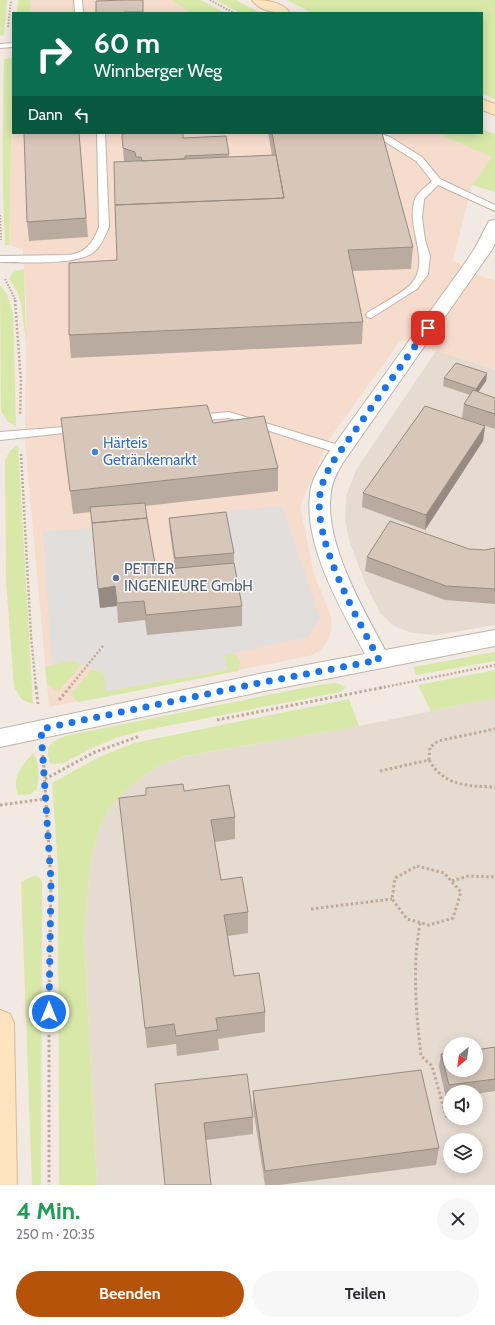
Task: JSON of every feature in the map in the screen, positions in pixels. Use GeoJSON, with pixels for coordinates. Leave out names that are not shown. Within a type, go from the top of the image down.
{"type":"FeatureCollection","features":[{"type":"Feature","properties":{"kind":"main road"},"geometry":{"type":"LineString","coordinates":[[259,0],[281,12]]}},
{"type":"Feature","properties":{"kind":"main road"},"geometry":{"type":"LineString","coordinates":[[483,104],[495,110]]}},
{"type":"Feature","properties":{"kind":"main road"},"geometry":{"type":"LineString","coordinates":[[0,1023],[2,1185]]}},
{"type":"Feature","properties":{"kind":"street"},"geometry":{"type":"LineString","coordinates":[[379,660],[353,610],[336,572],[325,539],[319,511],[320,493],[325,476],[341,450],[471,267],[484,248],[495,225]]}},
{"type":"Feature","properties":{"kind":"street"},"geometry":{"type":"LineString","coordinates":[[0,738],[264,682],[495,638]]}},
{"type":"Feature","properties":{"kind":"lane"},"geometry":{"type":"LineString","coordinates":[[78,0],[79,12]]}},
{"type":"Feature","properties":{"kind":"lane"},"geometry":{"type":"LineString","coordinates":[[0,46],[12,45]]}},
{"type":"Feature","properties":{"kind":"lane"},"geometry":{"type":"LineString","coordinates":[[1,259],[70,258],[82,256],[92,249],[99,239],[104,227],[101,134]]}},
{"type":"Feature","properties":{"kind":"lane"},"geometry":{"type":"LineString","coordinates":[[372,134],[387,139],[419,159],[438,181],[495,208]]}},
{"type":"Feature","properties":{"kind":"lane"},"geometry":{"type":"LineString","coordinates":[[372,315],[414,287],[423,274],[425,256],[420,240],[417,218],[420,198],[438,181]]}},
{"type":"Feature","properties":{"kind":"lane"},"geometry":{"type":"LineString","coordinates":[[182,419],[229,415],[341,450]]}},
{"type":"Feature","properties":{"kind":"lane"},"geometry":{"type":"LineString","coordinates":[[0,436],[90,428]]}},
{"type":"Feature","properties":{"kind":"path"},"geometry":{"type":"LineString","coordinates":[[210,0],[232,12]]}},
{"type":"Feature","properties":{"kind":"path"},"geometry":{"type":"LineString","coordinates":[[0,215],[1,259],[6,282],[16,302],[17,312],[21,382],[20,435],[31,636],[50,727]]}},
{"type":"Feature","properties":{"kind":"path"},"geometry":{"type":"LineString","coordinates":[[49,1185],[49,997],[51,881],[45,799],[45,778],[50,727],[58,701],[103,646]]}},
{"type":"Feature","properties":{"kind":"path"},"geometry":{"type":"LineString","coordinates":[[211,721],[495,665]]}},
{"type":"Feature","properties":{"kind":"path"},"geometry":{"type":"LineString","coordinates":[[495,729],[438,741],[430,747],[429,760],[439,774],[453,782],[475,786],[495,787]]}},
{"type":"Feature","properties":{"kind":"path"},"geometry":{"type":"LineString","coordinates":[[45,778],[95,752],[142,735]]}},
{"type":"Feature","properties":{"kind":"path"},"geometry":{"type":"LineString","coordinates":[[380,772],[429,760]]}},
{"type":"Feature","properties":{"kind":"path"},"geometry":{"type":"LineString","coordinates":[[0,805],[45,799]]}},
{"type":"Feature","properties":{"kind":"path"},"geometry":{"type":"LineString","coordinates":[[417,866],[444,873],[452,881],[461,892],[453,918],[429,926],[407,919],[392,899],[396,878],[417,866]]}},
{"type":"Feature","properties":{"kind":"path"},"geometry":{"type":"LineString","coordinates":[[452,881],[468,876],[495,877]]}},
{"type":"Feature","properties":{"kind":"path"},"geometry":{"type":"LineString","coordinates":[[311,909],[392,899]]}},
{"type":"Feature","properties":{"kind":"path"},"geometry":{"type":"LineString","coordinates":[[420,923],[416,940],[416,967],[417,1017],[421,1056],[432,1066],[443,1105]]}},
{"type":"Feature","properties":{"kind":"shaded area"},"geometry":{"type":"Polygon","coordinates":[[[30,0],[171,0],[189,12],[31,12],[30,0]]]}},
{"type":"Feature","properties":{"kind":"shaded area"},"geometry":{"type":"Polygon","coordinates":[[[12,106],[12,134],[438,134],[493,157],[472,185],[453,260],[483,277],[495,280],[495,369],[401,340],[328,441],[300,506],[314,574],[331,616],[332,629],[328,640],[322,649],[310,656],[49,707],[25,442],[26,305],[23,250],[9,245],[12,106]]]}},
{"type":"Feature","properties":{"kind":"shaded area"},"geometry":{"type":"Polygon","coordinates":[[[436,351],[495,369],[495,625],[436,635],[412,633],[394,626],[380,613],[366,585],[350,543],[345,521],[346,496],[356,470],[436,351]]]}},
{"type":"Feature","properties":{"kind":"shaded area"},"geometry":{"type":"Polygon","coordinates":[[[282,506],[320,618],[308,637],[224,655],[228,669],[106,691],[104,674],[71,660],[52,665],[43,531],[93,528],[100,608],[117,606],[119,623],[145,620],[147,635],[241,626],[225,511],[282,506]]]}},
{"type":"Feature","properties":{"kind":"shaded area"},"geometry":{"type":"Polygon","coordinates":[[[495,698],[495,1185],[97,1185],[84,933],[91,859],[99,829],[110,807],[131,785],[159,765],[187,756],[359,726],[495,698]]]}},
{"type":"Feature","properties":{"kind":"green space"},"geometry":{"type":"Polygon","coordinates":[[[0,0],[7,0],[4,36],[0,35],[0,0]]]}},
{"type":"Feature","properties":{"kind":"green space"},"geometry":{"type":"Polygon","coordinates":[[[18,0],[30,0],[31,12],[17,12],[18,0]]]}},
{"type":"Feature","properties":{"kind":"green space"},"geometry":{"type":"Polygon","coordinates":[[[171,0],[201,0],[223,12],[189,12],[171,0]]]}},
{"type":"Feature","properties":{"kind":"green space"},"geometry":{"type":"Polygon","coordinates":[[[216,0],[236,0],[258,12],[238,12],[216,0]]]}},
{"type":"Feature","properties":{"kind":"green space"},"geometry":{"type":"Polygon","coordinates":[[[287,0],[495,0],[495,99],[483,93],[483,12],[310,12],[287,0]]]}},
{"type":"Feature","properties":{"kind":"green space"},"geometry":{"type":"Polygon","coordinates":[[[12,58],[9,245],[5,245],[3,198],[4,59],[12,58]]]}},
{"type":"Feature","properties":{"kind":"green space"},"geometry":{"type":"Polygon","coordinates":[[[483,129],[495,134],[495,192],[472,185],[492,157],[438,134],[483,134],[483,129]]]}},
{"type":"Feature","properties":{"kind":"green space"},"geometry":{"type":"Polygon","coordinates":[[[24,269],[26,343],[21,303],[17,291],[9,279],[13,272],[24,269]]]}},
{"type":"Feature","properties":{"kind":"green space"},"geometry":{"type":"Polygon","coordinates":[[[0,285],[7,294],[13,313],[16,426],[8,422],[1,411],[0,285]]]}},
{"type":"Feature","properties":{"kind":"green space"},"geometry":{"type":"Polygon","coordinates":[[[18,445],[33,704],[22,700],[14,687],[6,580],[5,459],[11,450],[18,445]]]}},
{"type":"Feature","properties":{"kind":"green space"},"geometry":{"type":"Polygon","coordinates":[[[495,652],[495,661],[416,675],[413,667],[495,652]]]}},
{"type":"Feature","properties":{"kind":"green space"},"geometry":{"type":"Polygon","coordinates":[[[230,653],[236,656],[239,660],[240,665],[238,671],[79,702],[73,698],[72,692],[92,669],[105,674],[107,691],[228,670],[224,655],[230,653]]]}},
{"type":"Feature","properties":{"kind":"green space"},"geometry":{"type":"Polygon","coordinates":[[[71,660],[82,664],[58,692],[47,685],[45,667],[71,660]]]}},
{"type":"Feature","properties":{"kind":"green space"},"geometry":{"type":"Polygon","coordinates":[[[495,670],[495,698],[431,711],[418,685],[495,670]]]}},
{"type":"Feature","properties":{"kind":"green space"},"geometry":{"type":"Polygon","coordinates":[[[337,683],[345,688],[340,692],[141,731],[116,738],[90,749],[64,763],[50,763],[48,757],[51,744],[58,739],[69,735],[323,684],[337,683]]]}},
{"type":"Feature","properties":{"kind":"green space"},"geometry":{"type":"Polygon","coordinates":[[[349,699],[359,726],[186,756],[159,765],[131,785],[110,807],[99,829],[91,859],[84,933],[97,1185],[59,1185],[58,869],[52,783],[101,756],[134,743],[349,699]]]}},
{"type":"Feature","properties":{"kind":"green space"},"geometry":{"type":"Polygon","coordinates":[[[33,753],[38,765],[37,789],[31,794],[18,795],[16,789],[17,777],[25,762],[33,753]]]}},
{"type":"Feature","properties":{"kind":"green space"},"geometry":{"type":"Polygon","coordinates":[[[36,875],[42,882],[41,1185],[32,1185],[21,882],[36,875]]]}},
{"type":"Feature","properties":{"kind":"building"},"geometry":{"type":"Polygon","coordinates":[[[143,0],[143,12],[96,12],[96,1],[143,0]]]}},
{"type":"Feature","properties":{"kind":"building"},"geometry":{"type":"Polygon","coordinates":[[[24,134],[79,134],[86,218],[27,222],[24,134]]]}},
{"type":"Feature","properties":{"kind":"building"},"geometry":{"type":"Polygon","coordinates":[[[183,134],[183,138],[226,136],[229,154],[185,156],[185,159],[142,161],[141,157],[136,157],[135,152],[123,148],[122,135],[183,134]]]}},
{"type":"Feature","properties":{"kind":"building"},"geometry":{"type":"Polygon","coordinates":[[[272,134],[382,134],[413,247],[348,250],[363,322],[69,335],[69,263],[117,260],[115,205],[284,198],[272,134]]]}},
{"type":"Feature","properties":{"kind":"building"},"geometry":{"type":"Polygon","coordinates":[[[276,155],[284,198],[115,205],[114,162],[276,155]]]}},
{"type":"Feature","properties":{"kind":"building"},"geometry":{"type":"Polygon","coordinates":[[[456,363],[487,373],[476,389],[444,378],[456,363]]]}},
{"type":"Feature","properties":{"kind":"building"},"geometry":{"type":"Polygon","coordinates":[[[473,390],[495,398],[495,414],[464,404],[473,390]]]}},
{"type":"Feature","properties":{"kind":"building"},"geometry":{"type":"Polygon","coordinates":[[[207,405],[213,423],[264,416],[278,468],[70,491],[61,418],[207,405]]]}},
{"type":"Feature","properties":{"kind":"building"},"geometry":{"type":"Polygon","coordinates":[[[425,406],[485,426],[426,515],[363,493],[425,406]]]}},
{"type":"Feature","properties":{"kind":"building"},"geometry":{"type":"Polygon","coordinates":[[[145,503],[147,518],[92,523],[90,507],[145,503]]]}},
{"type":"Feature","properties":{"kind":"building"},"geometry":{"type":"Polygon","coordinates":[[[226,512],[234,553],[175,558],[169,518],[226,512]]]}},
{"type":"Feature","properties":{"kind":"building"},"geometry":{"type":"Polygon","coordinates":[[[147,518],[156,570],[234,563],[242,606],[146,615],[144,601],[117,603],[115,586],[98,589],[92,523],[147,518]]]}},
{"type":"Feature","properties":{"kind":"building"},"geometry":{"type":"Polygon","coordinates":[[[390,521],[469,549],[485,550],[495,548],[495,589],[446,586],[367,557],[390,521]]]}},
{"type":"Feature","properties":{"kind":"building"},"geometry":{"type":"Polygon","coordinates":[[[183,784],[184,791],[229,785],[235,817],[211,820],[221,880],[242,877],[248,912],[224,915],[234,976],[259,973],[265,1012],[216,1018],[218,1030],[176,1036],[174,1024],[145,1028],[119,798],[146,795],[146,788],[183,784]]]}},
{"type":"Feature","properties":{"kind":"building"},"geometry":{"type":"Polygon","coordinates":[[[495,1047],[495,1079],[449,1085],[447,1077],[483,1077],[483,1049],[495,1047]]]}},
{"type":"Feature","properties":{"kind":"building"},"geometry":{"type":"Polygon","coordinates":[[[421,1070],[439,1148],[265,1171],[253,1091],[421,1070]]]}},
{"type":"Feature","properties":{"kind":"building"},"geometry":{"type":"Polygon","coordinates":[[[247,1074],[253,1117],[204,1123],[211,1185],[165,1185],[155,1084],[247,1074]]]}},
{"type":"Feature","properties":{"kind":"place","name":"Härteis Getränkemarkt"},"geometry":{"type":"Point","coordinates":[95,452]}},
{"type":"Feature","properties":{"kind":"place","name":"PETTER INGENIEURE GmbH"},"geometry":{"type":"Point","coordinates":[116,578]}},
{"type":"Feature","properties":{"kind":"route"},"geometry":{"type":"LineString","coordinates":[[49,1012],[51,881],[41,729],[264,682],[379,660],[353,610],[336,572],[325,539],[319,511],[320,493],[325,476],[334,460],[428,328]]}}]}
